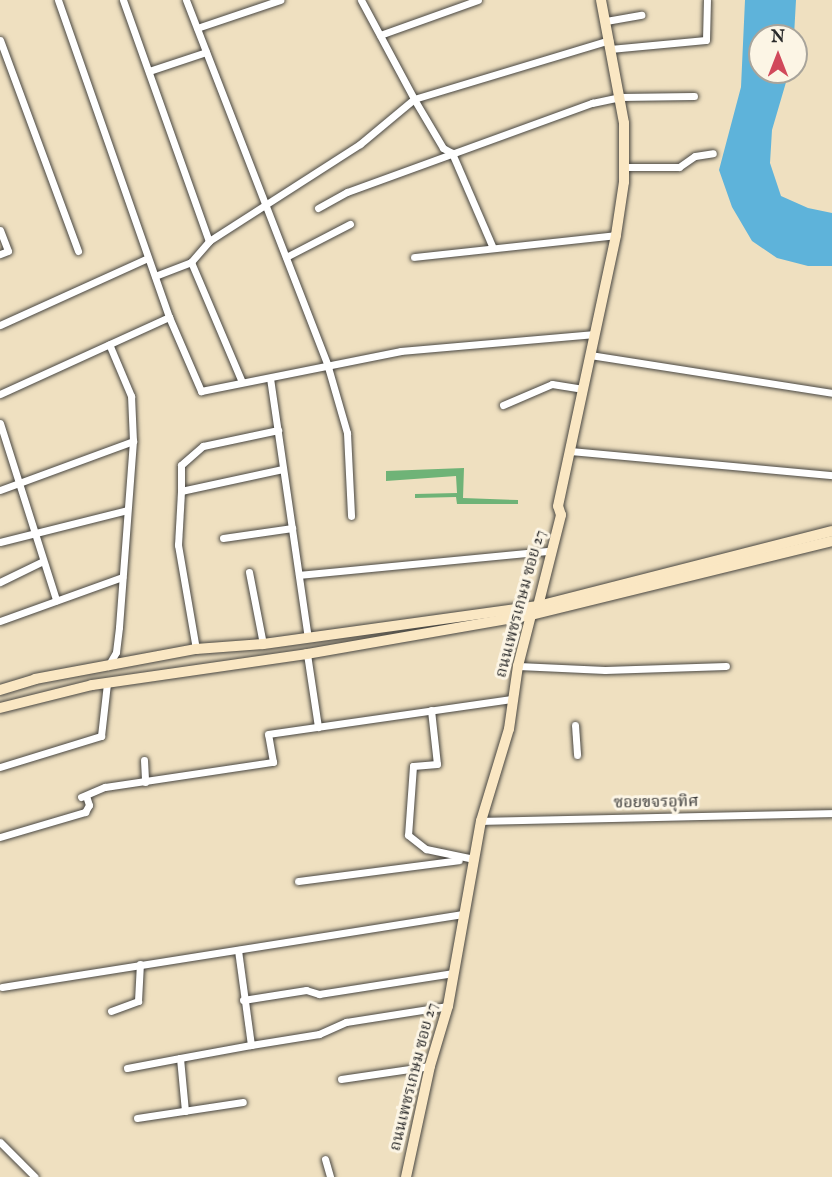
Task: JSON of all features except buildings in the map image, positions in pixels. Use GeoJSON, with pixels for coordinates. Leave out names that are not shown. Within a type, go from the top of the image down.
{"type":"FeatureCollection","features":[{"type":"Feature","properties":{"kind":"main road","name":"ถนนเพชรเกษม ซอย 27"},"geometry":{"type":"LineString","coordinates":[[406,1177],[430,1066],[447,1006],[472,858],[509,729],[518,666],[561,514],[558,506],[616,235],[624,167],[620,97],[601,0]]}},
{"type":"Feature","properties":{"kind":"main road"},"geometry":{"type":"LineString","coordinates":[[0,690],[35,679],[196,649],[263,644],[535,611],[832,531]]}},
{"type":"Feature","properties":{"kind":"main road"},"geometry":{"type":"LineString","coordinates":[[0,708],[107,683],[307,654],[535,611],[832,541]]}},
{"type":"Feature","properties":{"kind":"street"},"geometry":{"type":"LineString","coordinates":[[58,0],[169,317],[201,391],[401,351],[594,334]]}},
{"type":"Feature","properties":{"kind":"street"},"geometry":{"type":"LineString","coordinates":[[123,0],[209,241]]}},
{"type":"Feature","properties":{"kind":"street"},"geometry":{"type":"LineString","coordinates":[[186,0],[328,367],[347,433],[351,516]]}},
{"type":"Feature","properties":{"kind":"street"},"geometry":{"type":"LineString","coordinates":[[253,0],[256,8]]}},
{"type":"Feature","properties":{"kind":"street"},"geometry":{"type":"LineString","coordinates":[[197,28],[280,0]]}},
{"type":"Feature","properties":{"kind":"street"},"geometry":{"type":"LineString","coordinates":[[361,0],[443,148],[452,153],[492,246]]}},
{"type":"Feature","properties":{"kind":"street"},"geometry":{"type":"LineString","coordinates":[[380,35],[478,0]]}},
{"type":"Feature","properties":{"kind":"street"},"geometry":{"type":"LineString","coordinates":[[155,276],[191,262],[209,241],[360,144],[414,99],[610,44],[706,40],[707,0]]}},
{"type":"Feature","properties":{"kind":"street"},"geometry":{"type":"LineString","coordinates":[[606,21],[641,15]]}},
{"type":"Feature","properties":{"kind":"street"},"geometry":{"type":"LineString","coordinates":[[0,40],[78,251]]}},
{"type":"Feature","properties":{"kind":"street"},"geometry":{"type":"LineString","coordinates":[[149,71],[206,52]]}},
{"type":"Feature","properties":{"kind":"street"},"geometry":{"type":"LineString","coordinates":[[318,207],[347,192],[452,153],[620,97],[694,96]]}},
{"type":"Feature","properties":{"kind":"street"},"geometry":{"type":"LineString","coordinates":[[624,167],[679,167],[695,156],[713,153]]}},
{"type":"Feature","properties":{"kind":"street"},"geometry":{"type":"LineString","coordinates":[[286,257],[350,224]]}},
{"type":"Feature","properties":{"kind":"street"},"geometry":{"type":"LineString","coordinates":[[0,230],[8,251],[0,254]]}},
{"type":"Feature","properties":{"kind":"street"},"geometry":{"type":"LineString","coordinates":[[414,257],[492,246],[616,235]]}},
{"type":"Feature","properties":{"kind":"street"},"geometry":{"type":"LineString","coordinates":[[0,325],[148,258]]}},
{"type":"Feature","properties":{"kind":"street"},"geometry":{"type":"LineString","coordinates":[[191,262],[242,382]]}},
{"type":"Feature","properties":{"kind":"street"},"geometry":{"type":"LineString","coordinates":[[0,394],[169,317]]}},
{"type":"Feature","properties":{"kind":"street"},"geometry":{"type":"LineString","coordinates":[[108,666],[116,652],[133,441],[131,396],[109,344]]}},
{"type":"Feature","properties":{"kind":"street"},"geometry":{"type":"LineString","coordinates":[[590,355],[832,393]]}},
{"type":"Feature","properties":{"kind":"street"},"geometry":{"type":"LineString","coordinates":[[270,378],[308,638]]}},
{"type":"Feature","properties":{"kind":"street"},"geometry":{"type":"LineString","coordinates":[[503,405],[552,384],[582,388]]}},
{"type":"Feature","properties":{"kind":"street"},"geometry":{"type":"LineString","coordinates":[[0,423],[41,562],[56,600]]}},
{"type":"Feature","properties":{"kind":"street"},"geometry":{"type":"LineString","coordinates":[[196,649],[178,545],[181,465],[203,446],[278,430]]}},
{"type":"Feature","properties":{"kind":"street"},"geometry":{"type":"LineString","coordinates":[[0,490],[133,441]]}},
{"type":"Feature","properties":{"kind":"street"},"geometry":{"type":"LineString","coordinates":[[571,451],[832,475]]}},
{"type":"Feature","properties":{"kind":"street"},"geometry":{"type":"LineString","coordinates":[[181,491],[283,469]]}},
{"type":"Feature","properties":{"kind":"street"},"geometry":{"type":"LineString","coordinates":[[0,542],[127,510]]}},
{"type":"Feature","properties":{"kind":"street"},"geometry":{"type":"LineString","coordinates":[[223,538],[292,528]]}},
{"type":"Feature","properties":{"kind":"street"},"geometry":{"type":"LineString","coordinates":[[299,575],[549,551]]}},
{"type":"Feature","properties":{"kind":"street"},"geometry":{"type":"LineString","coordinates":[[0,582],[41,562]]}},
{"type":"Feature","properties":{"kind":"street"},"geometry":{"type":"LineString","coordinates":[[249,572],[263,644]]}},
{"type":"Feature","properties":{"kind":"street"},"geometry":{"type":"LineString","coordinates":[[0,621],[122,577]]}},
{"type":"Feature","properties":{"kind":"street"},"geometry":{"type":"LineString","coordinates":[[307,654],[318,727]]}},
{"type":"Feature","properties":{"kind":"street"},"geometry":{"type":"LineString","coordinates":[[518,666],[605,670],[726,666]]}},
{"type":"Feature","properties":{"kind":"street"},"geometry":{"type":"LineString","coordinates":[[0,767],[101,736],[107,683]]}},
{"type":"Feature","properties":{"kind":"street"},"geometry":{"type":"LineString","coordinates":[[0,837],[85,812],[89,805],[84,796],[105,787],[273,762],[268,734],[512,699]]}},
{"type":"Feature","properties":{"kind":"street"},"geometry":{"type":"LineString","coordinates":[[431,710],[436,764],[413,766],[408,835],[426,849],[472,858]]}},
{"type":"Feature","properties":{"kind":"street"},"geometry":{"type":"LineString","coordinates":[[575,725],[577,756]]}},
{"type":"Feature","properties":{"kind":"street"},"geometry":{"type":"LineString","coordinates":[[144,759],[146,782]]}},
{"type":"Feature","properties":{"kind":"street","name":"ซอยขจรอุทิศ"},"geometry":{"type":"LineString","coordinates":[[481,821],[832,813]]}},
{"type":"Feature","properties":{"kind":"street"},"geometry":{"type":"LineString","coordinates":[[297,881],[472,858]]}},
{"type":"Feature","properties":{"kind":"street"},"geometry":{"type":"LineString","coordinates":[[2,987],[461,914]]}},
{"type":"Feature","properties":{"kind":"street"},"geometry":{"type":"LineString","coordinates":[[238,950],[243,1000],[251,1045]]}},
{"type":"Feature","properties":{"kind":"street"},"geometry":{"type":"LineString","coordinates":[[111,1011],[138,1001],[140,964]]}},
{"type":"Feature","properties":{"kind":"street"},"geometry":{"type":"LineString","coordinates":[[243,1000],[306,990],[319,994],[453,973]]}},
{"type":"Feature","properties":{"kind":"street"},"geometry":{"type":"LineString","coordinates":[[127,1068],[319,1034],[346,1022],[447,1006]]}},
{"type":"Feature","properties":{"kind":"street"},"geometry":{"type":"LineString","coordinates":[[180,1058],[185,1111]]}},
{"type":"Feature","properties":{"kind":"street"},"geometry":{"type":"LineString","coordinates":[[341,1079],[430,1066]]}},
{"type":"Feature","properties":{"kind":"street"},"geometry":{"type":"LineString","coordinates":[[137,1118],[243,1102]]}},
{"type":"Feature","properties":{"kind":"street"},"geometry":{"type":"LineString","coordinates":[[0,1142],[35,1177]]}},
{"type":"Feature","properties":{"kind":"street"},"geometry":{"type":"LineString","coordinates":[[326,1159],[330,1177]]}},
{"type":"Feature","properties":{"kind":"green space"},"geometry":{"type":"Polygon","coordinates":[[[464,468],[463,498],[518,500],[518,504],[457,504],[456,497],[415,498],[415,494],[457,493],[456,476],[386,481],[386,471],[464,468]]]}},
{"type":"Feature","properties":{"kind":"water"},"geometry":{"type":"Polygon","coordinates":[[[745,0],[796,0],[795,24],[748,24],[748,84],[785,84],[772,130],[770,163],[781,196],[808,208],[832,213],[832,266],[808,266],[777,258],[752,241],[732,207],[719,170],[741,87],[745,0]]]}}]}
